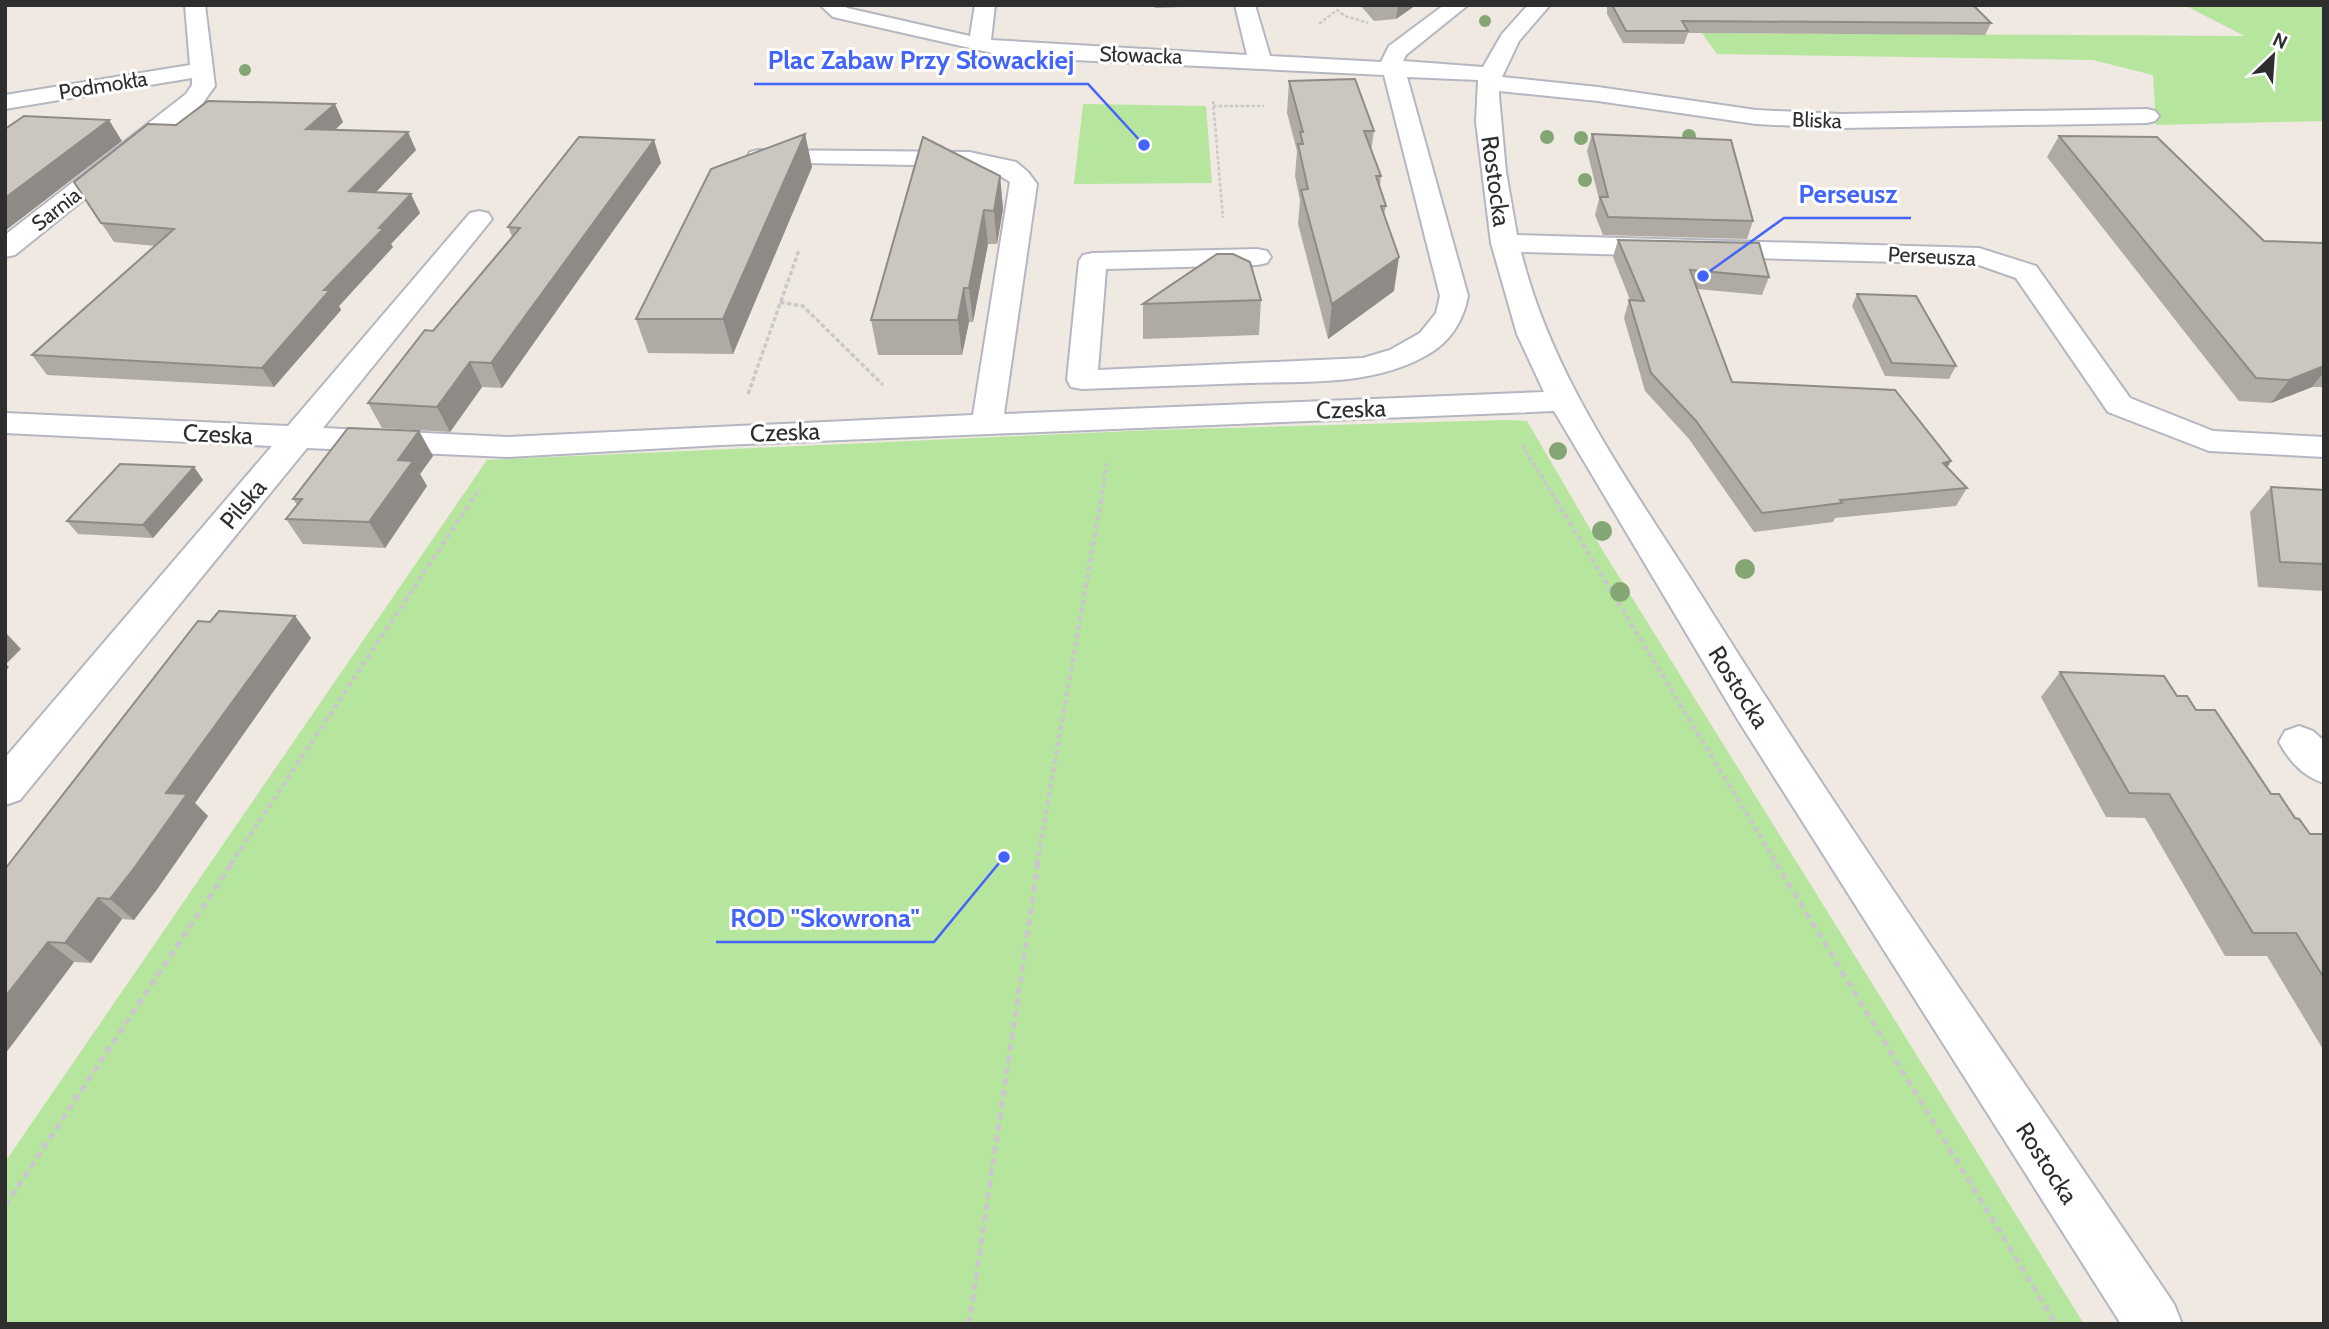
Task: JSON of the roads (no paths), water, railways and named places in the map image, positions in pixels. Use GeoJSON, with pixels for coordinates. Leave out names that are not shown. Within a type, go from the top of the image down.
{"type":"FeatureCollection","features":[{"type":"Feature","properties":{"kind":"street","name":"Sarnia"},"geometry":{"type":"LineString","coordinates":[[5,249],[182,111],[203,88],[195,5]]}},
{"type":"Feature","properties":{"kind":"street","name":"Słowacka"},"geometry":{"type":"LineString","coordinates":[[830,5],[840,13],[980,46],[1010,50],[1392,67],[1490,78]]}},
{"type":"Feature","properties":{"kind":"street"},"geometry":{"type":"LineString","coordinates":[[980,46],[985,5]]}},
{"type":"Feature","properties":{"kind":"street"},"geometry":{"type":"LineString","coordinates":[[1245,5],[1260,61]]}},
{"type":"Feature","properties":{"kind":"street"},"geometry":{"type":"LineString","coordinates":[[1083,380],[1351,370],[1383,364],[1403,356],[1437,334],[1453,309],[1454,296],[1392,67],[1393,56],[1397,51],[1458,5]]}},
{"type":"Feature","properties":{"kind":"street","name":"Rostocka"},"geometry":{"type":"LineString","coordinates":[[1540,5],[1511,35],[1490,78],[1489,125],[1505,243],[1510,269],[1532,333],[1564,401],[1752,709],[2154,1324]]}},
{"type":"Feature","properties":{"kind":"street","name":"Podmokła"},"geometry":{"type":"LineString","coordinates":[[5,102],[200,70]]}},
{"type":"Feature","properties":{"kind":"street","name":"Bliska"},"geometry":{"type":"LineString","coordinates":[[1490,78],[1756,117],[1841,121],[2147,116]]}},
{"type":"Feature","properties":{"kind":"street"},"geometry":{"type":"LineString","coordinates":[[744,157],[969,159],[1010,168],[1019,175],[1024,184],[987,424]]}},
{"type":"Feature","properties":{"kind":"street","name":"Pilska"},"geometry":{"type":"LineString","coordinates":[[5,788],[479,219]]}},
{"type":"Feature","properties":{"kind":"street","name":"Perseusza"},"geometry":{"type":"LineString","coordinates":[[1505,243],[1979,256],[2026,272],[2119,405],[2209,441],[2324,447]]}},
{"type":"Feature","properties":{"kind":"street"},"geometry":{"type":"LineString","coordinates":[[1081,420],[1093,261],[1257,257]]}},
{"type":"Feature","properties":{"kind":"street","name":"Czeska"},"geometry":{"type":"LineString","coordinates":[[5,424],[298,438],[503,453],[680,436],[1081,420],[1112,425],[1501,412],[1564,401]]}},
{"type":"Feature","properties":{"kind":"place","name":"Plac Zabaw Przy Słowackiej"},"geometry":{"type":"Point","coordinates":[1144,145]}},
{"type":"Feature","properties":{"kind":"place","name":"Perseusz"},"geometry":{"type":"Point","coordinates":[1703,276]}},
{"type":"Feature","properties":{"kind":"place","name":"ROD \"Skowrona\""},"geometry":{"type":"Point","coordinates":[1004,857]}}]}
